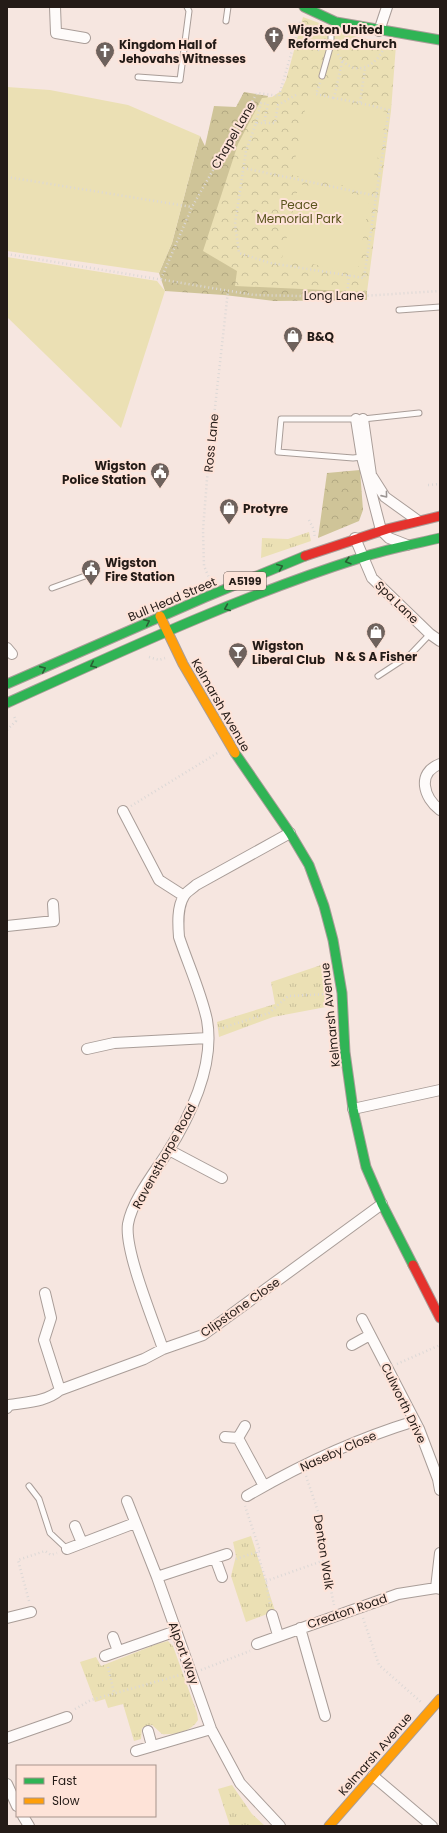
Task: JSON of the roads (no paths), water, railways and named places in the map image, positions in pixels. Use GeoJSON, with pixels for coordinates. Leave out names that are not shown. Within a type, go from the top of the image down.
{"type":"FeatureCollection","features":[{"type":"Feature","properties":{"kind":"street"},"geometry":{"type":"LineString","coordinates":[[55,7],[56,33],[85,38]]}},
{"type":"Feature","properties":{"kind":"street"},"geometry":{"type":"LineString","coordinates":[[304,7],[336,22],[392,34],[440,40]]}},
{"type":"Feature","properties":{"kind":"street"},"geometry":{"type":"LineString","coordinates":[[379,31],[387,7]]}},
{"type":"Feature","properties":{"kind":"street"},"geometry":{"type":"LineString","coordinates":[[360,419],[362,457],[381,530],[389,538],[407,545]]}},
{"type":"Feature","properties":{"kind":"street"},"geometry":{"type":"LineString","coordinates":[[360,419],[371,475],[385,497],[417,520]]}},
{"type":"Feature","properties":{"kind":"street","name":"Bull Head Street"},"geometry":{"type":"LineString","coordinates":[[8,702],[115,646],[160,616],[355,538],[417,520],[440,516]]}},
{"type":"Feature","properties":{"kind":"street","name":"Spa Lane"},"geometry":{"type":"LineString","coordinates":[[355,538],[372,578],[430,634],[440,641]]}},
{"type":"Feature","properties":{"kind":"street","name":"Bull Head Street"},"geometry":{"type":"LineString","coordinates":[[7,684],[115,646],[168,632],[291,580],[362,557],[440,538]]}},
{"type":"Feature","properties":{"kind":"street","name":"Kelmarsh Avenue"},"geometry":{"type":"LineString","coordinates":[[160,616],[183,664],[230,746],[290,833],[308,865],[324,906],[333,940],[342,993],[345,1052],[353,1109],[366,1167],[382,1204],[437,1308],[440,1318]]}},
{"type":"Feature","properties":{"kind":"street"},"geometry":{"type":"LineString","coordinates":[[440,764],[429,772],[425,781],[425,790],[429,799],[440,810]]}},
{"type":"Feature","properties":{"kind":"street"},"geometry":{"type":"LineString","coordinates":[[123,811],[159,880],[184,896],[196,886],[290,833]]}},
{"type":"Feature","properties":{"kind":"street","name":"Ravensthorpe Road"},"geometry":{"type":"LineString","coordinates":[[163,1349],[131,1253],[128,1225],[137,1201],[169,1150],[193,1105],[205,1071],[208,1038],[203,1006],[179,937],[178,922],[184,896]]}},
{"type":"Feature","properties":{"kind":"street"},"geometry":{"type":"LineString","coordinates":[[7,926],[54,921],[54,904]]}},
{"type":"Feature","properties":{"kind":"street"},"geometry":{"type":"LineString","coordinates":[[87,1049],[114,1043],[208,1038]]}},
{"type":"Feature","properties":{"kind":"street"},"geometry":{"type":"LineString","coordinates":[[353,1109],[440,1090]]}},
{"type":"Feature","properties":{"kind":"street"},"geometry":{"type":"LineString","coordinates":[[169,1150],[222,1178]]}},
{"type":"Feature","properties":{"kind":"street","name":"Clipstone Close"},"geometry":{"type":"LineString","coordinates":[[8,1405],[43,1400],[53,1396],[60,1390],[144,1359],[163,1349],[203,1335],[382,1204]]}},
{"type":"Feature","properties":{"kind":"street"},"geometry":{"type":"LineString","coordinates":[[45,1293],[51,1318],[44,1340],[60,1390]]}},
{"type":"Feature","properties":{"kind":"street","name":"Culworth Drive"},"geometry":{"type":"LineString","coordinates":[[362,1320],[415,1421],[438,1479],[440,1490]]}},
{"type":"Feature","properties":{"kind":"street"},"geometry":{"type":"LineString","coordinates":[[352,1345],[370,1335]]}},
{"type":"Feature","properties":{"kind":"street","name":"Naseby Close"},"geometry":{"type":"LineString","coordinates":[[247,1496],[302,1466],[376,1433],[415,1421]]}},
{"type":"Feature","properties":{"kind":"street"},"geometry":{"type":"LineString","coordinates":[[238,1438],[245,1426]]}},
{"type":"Feature","properties":{"kind":"street"},"geometry":{"type":"LineString","coordinates":[[225,1437],[238,1438]]}},
{"type":"Feature","properties":{"kind":"street"},"geometry":{"type":"LineString","coordinates":[[238,1438],[264,1486]]}},
{"type":"Feature","properties":{"kind":"street","name":"Alport Way"},"geometry":{"type":"LineString","coordinates":[[127,1501],[157,1577],[211,1729],[240,1783],[280,1826]]}},
{"type":"Feature","properties":{"kind":"street"},"geometry":{"type":"LineString","coordinates":[[67,1549],[135,1523]]}},
{"type":"Feature","properties":{"kind":"street"},"geometry":{"type":"LineString","coordinates":[[75,1526],[82,1544]]}},
{"type":"Feature","properties":{"kind":"street"},"geometry":{"type":"LineString","coordinates":[[438,1588],[440,1553]]}},
{"type":"Feature","properties":{"kind":"street"},"geometry":{"type":"LineString","coordinates":[[157,1577],[227,1554]]}},
{"type":"Feature","properties":{"kind":"street"},"geometry":{"type":"LineString","coordinates":[[215,1558],[222,1577]]}},
{"type":"Feature","properties":{"kind":"street","name":"Creaton Road"},"geometry":{"type":"LineString","coordinates":[[257,1644],[278,1635],[398,1594],[438,1588]]}},
{"type":"Feature","properties":{"kind":"street"},"geometry":{"type":"LineString","coordinates":[[7,1618],[31,1612]]}},
{"type":"Feature","properties":{"kind":"street"},"geometry":{"type":"LineString","coordinates":[[272,1615],[278,1635]]}},
{"type":"Feature","properties":{"kind":"street"},"geometry":{"type":"LineString","coordinates":[[300,1628],[325,1716]]}},
{"type":"Feature","properties":{"kind":"street"},"geometry":{"type":"LineString","coordinates":[[105,1656],[176,1631]]}},
{"type":"Feature","properties":{"kind":"street"},"geometry":{"type":"LineString","coordinates":[[113,1637],[118,1651]]}},
{"type":"Feature","properties":{"kind":"street","name":"Kelmarsh Avenue"},"geometry":{"type":"LineString","coordinates":[[329,1826],[440,1698]]}},
{"type":"Feature","properties":{"kind":"street"},"geometry":{"type":"LineString","coordinates":[[7,1738],[67,1716]]}},
{"type":"Feature","properties":{"kind":"street"},"geometry":{"type":"LineString","coordinates":[[136,1751],[196,1735],[211,1729]]}},
{"type":"Feature","properties":{"kind":"street"},"geometry":{"type":"LineString","coordinates":[[148,1731],[152,1746]]}},
{"type":"Feature","properties":{"kind":"street"},"geometry":{"type":"LineString","coordinates":[[373,1776],[432,1826]]}},
{"type":"Feature","properties":{"kind":"street"},"geometry":{"type":"LineString","coordinates":[[7,1785],[16,1804]]}},
{"type":"Feature","properties":{"kind":"street"},"geometry":{"type":"LineString","coordinates":[[24,1817],[29,1826]]}},
{"type":"Feature","properties":{"kind":"lane"},"geometry":{"type":"LineString","coordinates":[[138,77],[180,80],[189,11],[187,7]]}},
{"type":"Feature","properties":{"kind":"lane"},"geometry":{"type":"LineString","coordinates":[[226,21],[228,7]]}},
{"type":"Feature","properties":{"kind":"lane"},"geometry":{"type":"LineString","coordinates":[[322,76],[331,44],[331,35],[336,22]]}},
{"type":"Feature","properties":{"kind":"lane"},"geometry":{"type":"LineString","coordinates":[[399,310],[440,307]]}},
{"type":"Feature","properties":{"kind":"lane"},"geometry":{"type":"LineString","coordinates":[[362,457],[353,458],[278,452],[281,419],[360,419],[419,413]]}},
{"type":"Feature","properties":{"kind":"lane"},"geometry":{"type":"LineString","coordinates":[[52,588],[85,576]]}},
{"type":"Feature","properties":{"kind":"lane"},"geometry":{"type":"LineString","coordinates":[[378,676],[410,655],[430,634]]}},
{"type":"Feature","properties":{"kind":"lane"},"geometry":{"type":"LineString","coordinates":[[29,1486],[39,1499],[50,1533],[67,1549]]}},
{"type":"Feature","properties":{"kind":"place","name":"Wigston United Reformed Church"},"geometry":{"type":"Point","coordinates":[274,53]}},
{"type":"Feature","properties":{"kind":"place","name":"Kingdom Hall of Jehovahs Witnesses"},"geometry":{"type":"Point","coordinates":[105,68]}},
{"type":"Feature","properties":{"kind":"place","name":"B&Q"},"geometry":{"type":"Point","coordinates":[293,353]}},
{"type":"Feature","properties":{"kind":"place","name":"Wigston Police Station"},"geometry":{"type":"Point","coordinates":[160,489]}},
{"type":"Feature","properties":{"kind":"place","name":"Protyre"},"geometry":{"type":"Point","coordinates":[229,525]}},
{"type":"Feature","properties":{"kind":"place","name":"Wigston Fire Station"},"geometry":{"type":"Point","coordinates":[91,586]}},
{"type":"Feature","properties":{"kind":"place","name":"N & S A Fisher"},"geometry":{"type":"Point","coordinates":[376,649]}},
{"type":"Feature","properties":{"kind":"place","name":"Wigston Liberal Club"},"geometry":{"type":"Point","coordinates":[238,669]}},
{"type":"Feature","properties":{"kind":"park label","name":"Peace Memorial Park"},"geometry":{"type":"Point","coordinates":[299,211]}}]}
